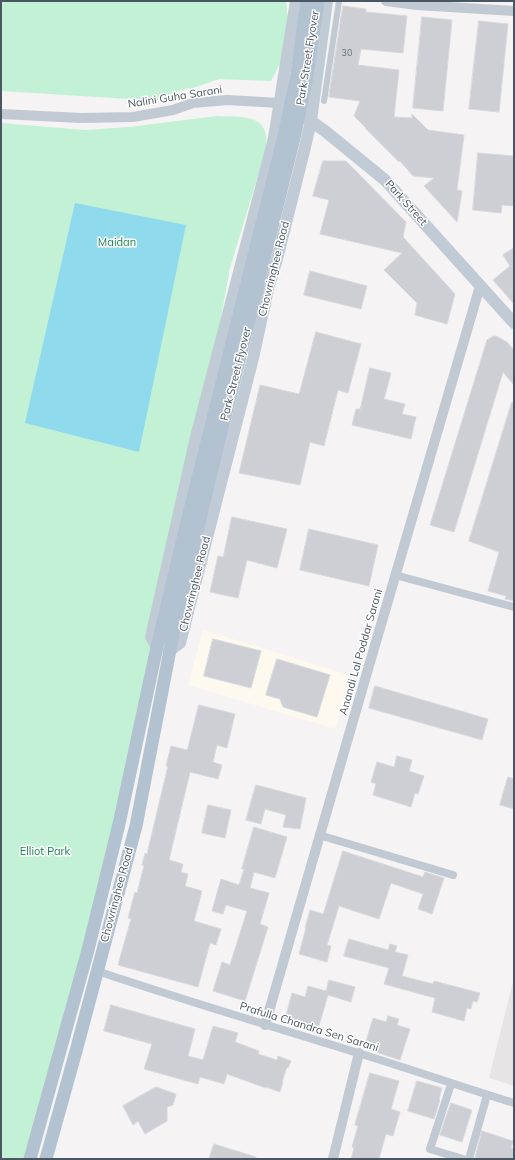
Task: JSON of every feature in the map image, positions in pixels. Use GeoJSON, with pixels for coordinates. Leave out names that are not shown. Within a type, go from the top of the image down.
{"type":"FeatureCollection","features":[{"type":"Feature","properties":{"kind":"main road","name":"Chowringhee Road"},"geometry":{"type":"LineString","coordinates":[[163,649],[150,637],[196,437],[274,138],[296,1]]}},
{"type":"Feature","properties":{"kind":"main road","name":"Park Street Flyover"},"geometry":{"type":"LineString","coordinates":[[163,649],[186,526],[285,132],[297,74],[307,1]]}},
{"type":"Feature","properties":{"kind":"main road","name":"Park Street Flyover"},"geometry":{"type":"LineString","coordinates":[[170,618],[203,506],[295,134],[307,76],[318,1]]}},
{"type":"Feature","properties":{"kind":"main road","name":"Chowringhee Road"},"geometry":{"type":"LineString","coordinates":[[163,649],[180,643],[253,358],[268,289],[277,259],[311,121],[327,1]]}},
{"type":"Feature","properties":{"kind":"main road","name":"Park Street"},"geometry":{"type":"LineString","coordinates":[[280,103],[311,121],[385,180],[514,323]]}},
{"type":"Feature","properties":{"kind":"main road"},"geometry":{"type":"LineString","coordinates":[[219,347],[229,342],[240,343],[248,349],[253,358]]}},
{"type":"Feature","properties":{"kind":"main road","name":"Chowringhee Road"},"geometry":{"type":"LineString","coordinates":[[30,1159],[89,944],[163,649]]}},
{"type":"Feature","properties":{"kind":"main road","name":"Chowringhee Road"},"geometry":{"type":"LineString","coordinates":[[46,1159],[136,826],[163,649]]}},
{"type":"Feature","properties":{"kind":"main road"},"geometry":{"type":"LineString","coordinates":[[89,944],[103,948]]}},
{"type":"Feature","properties":{"kind":"street"},"geometry":{"type":"LineString","coordinates":[[324,101],[339,1]]}},
{"type":"Feature","properties":{"kind":"street"},"geometry":{"type":"LineString","coordinates":[[386,1],[417,5],[514,11]]}},
{"type":"Feature","properties":{"kind":"street","name":"Nalini Guha Sarani"},"geometry":{"type":"LineString","coordinates":[[1,114],[81,118],[133,117],[173,110],[193,103],[227,100],[280,103]]}},
{"type":"Feature","properties":{"kind":"street","name":"Anandi Lal Poddar Sarani"},"geometry":{"type":"LineString","coordinates":[[265,1025],[480,286]]}},
{"type":"Feature","properties":{"kind":"street"},"geometry":{"type":"LineString","coordinates":[[396,575],[514,607]]}},
{"type":"Feature","properties":{"kind":"street"},"geometry":{"type":"LineString","coordinates":[[320,835],[453,875]]}},
{"type":"Feature","properties":{"kind":"street","name":"Prafulla Chandra Sen Sarani"},"geometry":{"type":"LineString","coordinates":[[97,971],[514,1103]]}},
{"type":"Feature","properties":{"kind":"street"},"geometry":{"type":"LineString","coordinates":[[334,1159],[359,1053]]}},
{"type":"Feature","properties":{"kind":"street"},"geometry":{"type":"LineString","coordinates":[[451,1084],[430,1149],[463,1159]]}},
{"type":"Feature","properties":{"kind":"street"},"geometry":{"type":"LineString","coordinates":[[469,1159],[487,1095]]}},
{"type":"Feature","properties":{"kind":"shaded area"},"geometry":{"type":"Polygon","coordinates":[[[203,630],[353,676],[335,729],[188,685],[203,630]]]}},
{"type":"Feature","properties":{"kind":"shaded area"},"geometry":{"type":"Polygon","coordinates":[[[514,978],[514,1086],[489,1078],[514,978]]]}},
{"type":"Feature","properties":{"kind":"green space"},"geometry":{"type":"Polygon","coordinates":[[[1,1],[286,1],[288,21],[285,54],[271,81],[219,79],[190,89],[187,88],[157,100],[1,91],[1,1]]]}},
{"type":"Feature","properties":{"kind":"green space","name":"Maidan"},"geometry":{"type":"Polygon","coordinates":[[[217,116],[245,117],[253,119],[259,123],[264,129],[266,149],[230,268],[188,499],[122,809],[26,1159],[1,1159],[1,123],[85,130],[129,127],[217,116]]]}},
{"type":"Feature","properties":{"kind":"water"},"geometry":{"type":"Polygon","coordinates":[[[75,203],[186,225],[139,452],[25,423],[75,203]]]}},
{"type":"Feature","properties":{"kind":"building"},"geometry":{"type":"Polygon","coordinates":[[[343,6],[366,9],[366,12],[407,16],[403,53],[361,49],[358,65],[399,70],[394,117],[412,118],[412,114],[428,130],[464,135],[457,190],[462,191],[457,222],[424,186],[434,178],[413,176],[400,161],[399,162],[354,116],[360,101],[329,97],[343,6]]]}},
{"type":"Feature","properties":{"kind":"building"},"geometry":{"type":"Polygon","coordinates":[[[422,17],[452,20],[443,111],[413,108],[422,17]]]}},
{"type":"Feature","properties":{"kind":"building"},"geometry":{"type":"Polygon","coordinates":[[[479,21],[508,24],[499,112],[469,109],[479,21]]]}},
{"type":"Feature","properties":{"kind":"building"},"geometry":{"type":"Polygon","coordinates":[[[478,153],[514,156],[514,206],[502,205],[501,213],[473,210],[478,153]]]}},
{"type":"Feature","properties":{"kind":"building"},"geometry":{"type":"Polygon","coordinates":[[[323,161],[346,161],[406,222],[403,237],[455,294],[447,324],[415,315],[417,303],[384,270],[402,253],[320,234],[329,200],[313,196],[323,161]]]}},
{"type":"Feature","properties":{"kind":"building"},"geometry":{"type":"Polygon","coordinates":[[[514,248],[514,304],[493,280],[510,266],[503,255],[514,248]]]}},
{"type":"Feature","properties":{"kind":"building"},"geometry":{"type":"Polygon","coordinates":[[[310,271],[367,286],[361,309],[304,295],[310,271]]]}},
{"type":"Feature","properties":{"kind":"building"},"geometry":{"type":"Polygon","coordinates":[[[316,332],[361,344],[348,393],[338,390],[324,446],[310,442],[300,485],[239,473],[260,385],[299,394],[316,332]]]}},
{"type":"Feature","properties":{"kind":"building"},"geometry":{"type":"Polygon","coordinates":[[[494,336],[507,342],[514,350],[514,385],[503,372],[454,532],[430,525],[487,340],[494,336]]]}},
{"type":"Feature","properties":{"kind":"building"},"geometry":{"type":"Polygon","coordinates":[[[370,368],[391,373],[384,399],[405,404],[402,414],[416,417],[411,439],[352,425],[356,409],[360,409],[370,368]]]}},
{"type":"Feature","properties":{"kind":"building"},"geometry":{"type":"Polygon","coordinates":[[[512,402],[514,402],[514,601],[505,599],[506,596],[488,591],[499,552],[469,541],[512,402]]]}},
{"type":"Feature","properties":{"kind":"building"},"geometry":{"type":"Polygon","coordinates":[[[232,517],[287,529],[277,568],[247,560],[238,598],[210,592],[218,556],[223,557],[232,517]]]}},
{"type":"Feature","properties":{"kind":"building"},"geometry":{"type":"Polygon","coordinates":[[[309,529],[378,545],[369,586],[300,570],[309,529]]]}},
{"type":"Feature","properties":{"kind":"building"},"geometry":{"type":"Polygon","coordinates":[[[213,639],[261,651],[251,688],[204,676],[213,639]]]}},
{"type":"Feature","properties":{"kind":"building"},"geometry":{"type":"Polygon","coordinates":[[[277,659],[330,675],[317,717],[283,707],[280,699],[266,695],[277,659]]]}},
{"type":"Feature","properties":{"kind":"building"},"geometry":{"type":"Polygon","coordinates":[[[375,686],[488,719],[482,740],[369,708],[375,686]]]}},
{"type":"Feature","properties":{"kind":"building"},"geometry":{"type":"Polygon","coordinates":[[[199,705],[235,714],[227,748],[217,745],[213,762],[222,765],[218,779],[190,772],[169,860],[183,864],[181,872],[188,874],[185,886],[202,891],[194,921],[221,929],[216,945],[210,943],[198,987],[118,965],[131,919],[128,918],[135,892],[137,893],[144,866],[142,865],[145,853],[147,854],[168,766],[166,766],[171,746],[187,750],[199,705]]]}},
{"type":"Feature","properties":{"kind":"building"},"geometry":{"type":"Polygon","coordinates":[[[397,756],[412,760],[409,771],[424,776],[418,794],[415,793],[411,807],[373,795],[376,784],[371,782],[377,762],[394,767],[397,756]]]}},
{"type":"Feature","properties":{"kind":"building"},"geometry":{"type":"Polygon","coordinates":[[[508,777],[514,779],[514,809],[500,805],[508,777]]]}},
{"type":"Feature","properties":{"kind":"building"},"geometry":{"type":"Polygon","coordinates":[[[256,785],[306,798],[300,829],[283,827],[286,815],[265,809],[261,824],[246,820],[256,785]]]}},
{"type":"Feature","properties":{"kind":"building"},"geometry":{"type":"Polygon","coordinates":[[[208,805],[231,810],[225,838],[202,833],[208,805]]]}},
{"type":"Feature","properties":{"kind":"building"},"geometry":{"type":"Polygon","coordinates":[[[254,827],[287,837],[275,878],[254,872],[250,888],[269,893],[260,924],[268,927],[245,1001],[213,991],[222,962],[230,965],[247,911],[226,905],[223,914],[212,911],[221,879],[239,885],[254,827]]]}},
{"type":"Feature","properties":{"kind":"building"},"geometry":{"type":"Polygon","coordinates":[[[343,851],[423,877],[425,872],[444,878],[432,914],[418,909],[423,894],[391,883],[379,919],[339,906],[327,945],[331,946],[327,962],[299,954],[310,910],[323,914],[343,851]]]}},
{"type":"Feature","properties":{"kind":"building"},"geometry":{"type":"Polygon","coordinates":[[[349,939],[388,950],[390,944],[397,946],[395,952],[408,955],[402,976],[433,984],[434,981],[480,993],[477,1002],[473,1001],[471,1009],[467,1008],[464,1021],[432,1012],[435,998],[384,984],[389,968],[344,956],[349,939]]]}},
{"type":"Feature","properties":{"kind":"building"},"geometry":{"type":"Polygon","coordinates":[[[329,980],[355,987],[351,1002],[328,995],[318,1029],[285,1019],[292,993],[305,997],[308,986],[326,991],[329,980]]]}},
{"type":"Feature","properties":{"kind":"building"},"geometry":{"type":"Polygon","coordinates":[[[111,1005],[195,1029],[188,1056],[203,1060],[213,1026],[238,1033],[235,1042],[259,1051],[258,1054],[277,1060],[278,1056],[291,1061],[288,1068],[287,1067],[280,1092],[227,1074],[224,1084],[200,1077],[198,1084],[144,1069],[152,1044],[104,1031],[111,1005]]]}},
{"type":"Feature","properties":{"kind":"building"},"geometry":{"type":"Polygon","coordinates":[[[388,1016],[399,1019],[397,1025],[410,1029],[400,1060],[364,1048],[373,1018],[386,1022],[388,1016]]]}},
{"type":"Feature","properties":{"kind":"building"},"geometry":{"type":"Polygon","coordinates":[[[370,1073],[399,1081],[391,1109],[400,1112],[393,1136],[386,1134],[379,1159],[351,1159],[354,1148],[352,1147],[358,1126],[355,1125],[370,1073]]]}},
{"type":"Feature","properties":{"kind":"building"},"geometry":{"type":"Polygon","coordinates":[[[417,1081],[442,1088],[434,1119],[408,1111],[417,1081]]]}},
{"type":"Feature","properties":{"kind":"building"},"geometry":{"type":"Polygon","coordinates":[[[156,1087],[176,1094],[173,1105],[167,1107],[167,1121],[145,1134],[138,1121],[133,1125],[123,1106],[156,1087]]]}},
{"type":"Feature","properties":{"kind":"building"},"geometry":{"type":"Polygon","coordinates":[[[451,1103],[472,1110],[462,1142],[440,1135],[451,1103]]]}},
{"type":"Feature","properties":{"kind":"building"},"geometry":{"type":"Polygon","coordinates":[[[482,1131],[513,1141],[511,1148],[514,1149],[514,1159],[475,1159],[482,1131]]]}},
{"type":"Feature","properties":{"kind":"building"},"geometry":{"type":"Polygon","coordinates":[[[214,1144],[256,1157],[256,1159],[209,1159],[214,1144]]]}},
{"type":"Feature","properties":{"kind":"park label","name":"Elliot Park"},"geometry":{"type":"Point","coordinates":[45,852]}}]}
